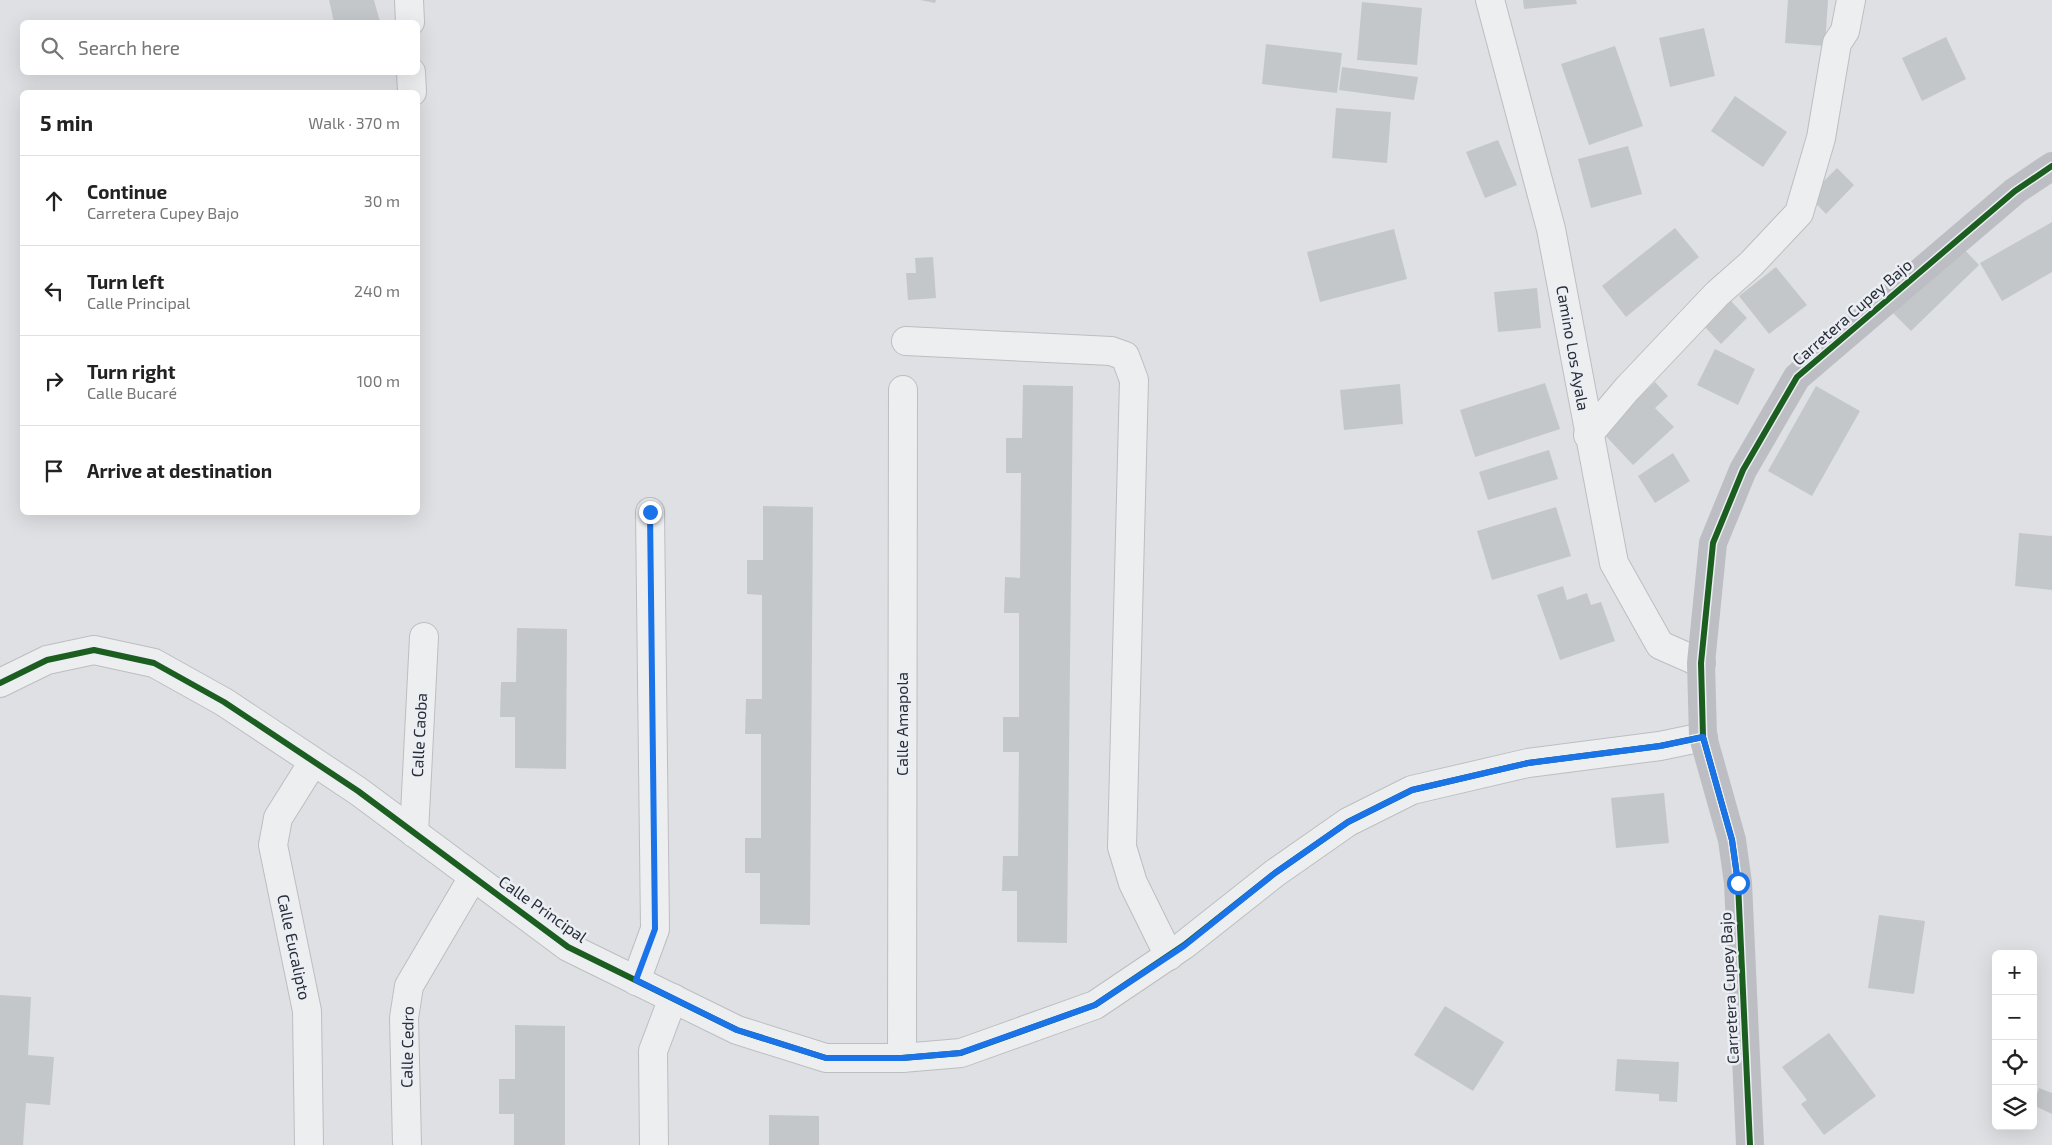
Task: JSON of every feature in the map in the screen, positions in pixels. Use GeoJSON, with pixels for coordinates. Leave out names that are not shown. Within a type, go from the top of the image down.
{"type":"FeatureCollection","features":[{"type":"Feature","properties":{"kind":"street"},"geometry":{"type":"LineString","coordinates":[[409,0],[410,20]]}},
{"type":"Feature","properties":{"kind":"street","name":"Camino Los Ayala"},"geometry":{"type":"LineString","coordinates":[[1490,0],[1551,229],[1588,435],[1614,563],[1660,645],[1701,663]]}},
{"type":"Feature","properties":{"kind":"street"},"geometry":{"type":"LineString","coordinates":[[1588,435],[1627,389],[1717,294],[1751,264],[1800,213],[1821,138],[1837,43],[1845,31],[1851,0]]}},
{"type":"Feature","properties":{"kind":"street"},"geometry":{"type":"LineString","coordinates":[[411,75],[412,90]]}},
{"type":"Feature","properties":{"kind":"street","name":"Carretera Cupey Bajo"},"geometry":{"type":"LineString","coordinates":[[1750,1145],[1738,883],[1732,840],[1703,737],[1701,663],[1713,543],[1743,470],[1797,377],[2014,191],[2052,166]]}},
{"type":"Feature","properties":{"kind":"street"},"geometry":{"type":"LineString","coordinates":[[906,341],[1111,351],[1125,356],[1134,380],[1122,848],[1133,883],[1169,956]]}},
{"type":"Feature","properties":{"kind":"street","name":"Calle Amapola"},"geometry":{"type":"LineString","coordinates":[[902,390],[902,1058]]}},
{"type":"Feature","properties":{"kind":"street"},"geometry":{"type":"LineString","coordinates":[[636,980],[655,929],[650,512]]}},
{"type":"Feature","properties":{"kind":"street","name":"Calle Caoba"},"geometry":{"type":"LineString","coordinates":[[414,833],[424,637]]}},
{"type":"Feature","properties":{"kind":"street","name":"Calle Principal"},"geometry":{"type":"LineString","coordinates":[[0,683],[47,660],[94,650],[154,663],[224,702],[358,791],[568,947],[737,1030],[826,1058],[902,1058],[960,1053],[1095,1005],[1184,946],[1275,873],[1348,822],[1412,790],[1528,763],[1660,746],[1703,737]]}},
{"type":"Feature","properties":{"kind":"street","name":"Calle Eucalipto"},"geometry":{"type":"LineString","coordinates":[[309,1145],[307,1011],[273,845],[278,818],[314,762]]}},
{"type":"Feature","properties":{"kind":"street","name":"Calle Cedro"},"geometry":{"type":"LineString","coordinates":[[407,1145],[404,1018],[409,986],[473,877]]}},
{"type":"Feature","properties":{"kind":"street"},"geometry":{"type":"LineString","coordinates":[[654,1145],[653,1052],[673,998]]}},
{"type":"Feature","properties":{"kind":"building"},"geometry":{"type":"Polygon","coordinates":[[[329,0],[374,0],[379,20],[334,20],[329,0]]]}},
{"type":"Feature","properties":{"kind":"building"},"geometry":{"type":"Polygon","coordinates":[[[920,0],[936,0],[935,3],[920,0]]]}},
{"type":"Feature","properties":{"kind":"building"},"geometry":{"type":"Polygon","coordinates":[[[1523,0],[1576,0],[1577,4],[1524,9],[1523,0]]]}},
{"type":"Feature","properties":{"kind":"building"},"geometry":{"type":"Polygon","coordinates":[[[1788,0],[1828,0],[1825,46],[1785,43],[1788,0]]]}},
{"type":"Feature","properties":{"kind":"building"},"geometry":{"type":"Polygon","coordinates":[[[1362,2],[1422,8],[1417,65],[1357,60],[1362,2]]]}},
{"type":"Feature","properties":{"kind":"building"},"geometry":{"type":"Polygon","coordinates":[[[1704,28],[1715,76],[1670,87],[1659,38],[1704,28]]]}},
{"type":"Feature","properties":{"kind":"building"},"geometry":{"type":"Polygon","coordinates":[[[1946,37],[1966,79],[1922,101],[1902,58],[1946,37]]]}},
{"type":"Feature","properties":{"kind":"building"},"geometry":{"type":"Polygon","coordinates":[[[1266,44],[1342,53],[1337,93],[1262,84],[1266,44]]]}},
{"type":"Feature","properties":{"kind":"building"},"geometry":{"type":"Polygon","coordinates":[[[1615,46],[1643,126],[1589,145],[1561,64],[1615,46]]]}},
{"type":"Feature","properties":{"kind":"building"},"geometry":{"type":"Polygon","coordinates":[[[1342,67],[1418,77],[1414,100],[1339,90],[1342,67]]]}},
{"type":"Feature","properties":{"kind":"building"},"geometry":{"type":"Polygon","coordinates":[[[1735,96],[1787,132],[1763,167],[1711,131],[1735,96]]]}},
{"type":"Feature","properties":{"kind":"building"},"geometry":{"type":"Polygon","coordinates":[[[1336,108],[1391,112],[1387,163],[1332,158],[1336,108]]]}},
{"type":"Feature","properties":{"kind":"building"},"geometry":{"type":"Polygon","coordinates":[[[1498,140],[1517,185],[1485,198],[1466,152],[1498,140]]]}},
{"type":"Feature","properties":{"kind":"building"},"geometry":{"type":"Polygon","coordinates":[[[1628,146],[1642,194],[1591,208],[1578,159],[1628,146]]]}},
{"type":"Feature","properties":{"kind":"building"},"geometry":{"type":"Polygon","coordinates":[[[1837,168],[1854,185],[1826,214],[1809,196],[1837,168]]]}},
{"type":"Feature","properties":{"kind":"building"},"geometry":{"type":"Polygon","coordinates":[[[2052,222],[2052,272],[2002,301],[1980,263],[2052,222]]]}},
{"type":"Feature","properties":{"kind":"building"},"geometry":{"type":"Polygon","coordinates":[[[1675,228],[1699,257],[1626,317],[1602,286],[1675,228]]]}},
{"type":"Feature","properties":{"kind":"building"},"geometry":{"type":"Polygon","coordinates":[[[1394,229],[1407,279],[1320,302],[1307,252],[1394,229]]]}},
{"type":"Feature","properties":{"kind":"building"},"geometry":{"type":"Polygon","coordinates":[[[1959,244],[1979,265],[1911,331],[1890,310],[1959,244]]]}},
{"type":"Feature","properties":{"kind":"building"},"geometry":{"type":"Polygon","coordinates":[[[933,257],[936,298],[908,300],[906,273],[916,273],[915,258],[933,257]]]}},
{"type":"Feature","properties":{"kind":"building"},"geometry":{"type":"Polygon","coordinates":[[[1776,267],[1807,305],[1769,334],[1739,296],[1776,267]]]}},
{"type":"Feature","properties":{"kind":"building"},"geometry":{"type":"Polygon","coordinates":[[[1537,288],[1541,328],[1498,332],[1494,292],[1537,288]]]}},
{"type":"Feature","properties":{"kind":"building"},"geometry":{"type":"Polygon","coordinates":[[[1730,300],[1747,318],[1721,344],[1704,326],[1730,300]]]}},
{"type":"Feature","properties":{"kind":"building"},"geometry":{"type":"Polygon","coordinates":[[[1715,349],[1755,369],[1738,405],[1697,385],[1715,349]]]}},
{"type":"Feature","properties":{"kind":"building"},"geometry":{"type":"Polygon","coordinates":[[[1655,382],[1668,396],[1655,408],[1674,427],[1633,465],[1602,432],[1655,382]]]}},
{"type":"Feature","properties":{"kind":"building"},"geometry":{"type":"Polygon","coordinates":[[[1545,383],[1560,429],[1475,457],[1460,410],[1545,383]]]}},
{"type":"Feature","properties":{"kind":"building"},"geometry":{"type":"Polygon","coordinates":[[[1400,384],[1403,424],[1344,430],[1340,390],[1400,384]]]}},
{"type":"Feature","properties":{"kind":"building"},"geometry":{"type":"Polygon","coordinates":[[[1023,385],[1073,386],[1067,943],[1017,942],[1017,891],[1002,891],[1003,856],[1018,856],[1019,752],[1003,752],[1003,717],[1019,717],[1019,613],[1004,613],[1005,577],[1020,578],[1021,473],[1006,473],[1006,438],[1022,438],[1023,385]]]}},
{"type":"Feature","properties":{"kind":"building"},"geometry":{"type":"Polygon","coordinates":[[[1816,386],[1860,411],[1812,496],[1768,471],[1816,386]]]}},
{"type":"Feature","properties":{"kind":"building"},"geometry":{"type":"Polygon","coordinates":[[[1549,450],[1558,479],[1488,500],[1479,472],[1549,450]]]}},
{"type":"Feature","properties":{"kind":"building"},"geometry":{"type":"Polygon","coordinates":[[[1673,453],[1690,481],[1655,503],[1638,476],[1673,453]]]}},
{"type":"Feature","properties":{"kind":"building"},"geometry":{"type":"Polygon","coordinates":[[[763,506],[813,507],[810,925],[760,924],[760,873],[745,873],[745,838],[761,838],[761,734],[745,734],[746,699],[762,699],[762,595],[747,594],[747,560],[763,560],[763,506]]]}},
{"type":"Feature","properties":{"kind":"building"},"geometry":{"type":"Polygon","coordinates":[[[1556,507],[1571,556],[1492,580],[1477,531],[1556,507]]]}},
{"type":"Feature","properties":{"kind":"building"},"geometry":{"type":"Polygon","coordinates":[[[2019,533],[2052,536],[2052,590],[2015,586],[2019,533]]]}},
{"type":"Feature","properties":{"kind":"building"},"geometry":{"type":"Polygon","coordinates":[[[1563,586],[1567,600],[1587,593],[1591,605],[1601,602],[1615,641],[1560,660],[1537,595],[1563,586]]]}},
{"type":"Feature","properties":{"kind":"building"},"geometry":{"type":"Polygon","coordinates":[[[517,628],[567,629],[566,769],[515,768],[515,717],[500,717],[501,682],[516,682],[517,628]]]}},
{"type":"Feature","properties":{"kind":"building"},"geometry":{"type":"Polygon","coordinates":[[[1664,793],[1669,843],[1616,848],[1611,798],[1664,793]]]}},
{"type":"Feature","properties":{"kind":"building"},"geometry":{"type":"Polygon","coordinates":[[[1879,915],[1925,921],[1914,994],[1868,988],[1879,915]]]}},
{"type":"Feature","properties":{"kind":"building"},"geometry":{"type":"Polygon","coordinates":[[[0,995],[31,997],[28,1055],[54,1057],[50,1105],[26,1103],[23,1145],[0,1145],[0,995]]]}},
{"type":"Feature","properties":{"kind":"building"},"geometry":{"type":"Polygon","coordinates":[[[1445,1006],[1504,1042],[1473,1091],[1414,1055],[1445,1006]]]}},
{"type":"Feature","properties":{"kind":"building"},"geometry":{"type":"Polygon","coordinates":[[[515,1025],[565,1026],[565,1145],[514,1145],[514,1114],[499,1114],[499,1079],[515,1079],[515,1025]]]}},
{"type":"Feature","properties":{"kind":"building"},"geometry":{"type":"Polygon","coordinates":[[[1829,1033],[1876,1096],[1824,1135],[1801,1104],[1807,1100],[1782,1067],[1829,1033]]]}},
{"type":"Feature","properties":{"kind":"building"},"geometry":{"type":"Polygon","coordinates":[[[1617,1059],[1679,1062],[1677,1102],[1659,1101],[1659,1094],[1615,1091],[1617,1059]]]}},
{"type":"Feature","properties":{"kind":"building"},"geometry":{"type":"Polygon","coordinates":[[[2039,1088],[2052,1093],[2052,1114],[2037,1107],[2039,1088]]]}},
{"type":"Feature","properties":{"kind":"building"},"geometry":{"type":"Polygon","coordinates":[[[769,1115],[819,1116],[819,1145],[769,1145],[769,1115]]]}},
{"type":"Feature","properties":{"kind":"cycle path"},"geometry":{"type":"LineString","coordinates":[[1750,1145],[1738,883],[1732,840],[1703,737],[1701,663],[1713,543],[1743,470],[1797,377],[2015,191],[2052,166]]}},
{"type":"Feature","properties":{"kind":"cycle path"},"geometry":{"type":"LineString","coordinates":[[0,683],[47,660],[94,650],[154,663],[224,702],[358,791],[568,947],[737,1030],[826,1058],[902,1058],[961,1053],[1095,1005],[1184,945],[1275,873],[1348,822],[1412,790],[1528,763],[1660,746],[1703,737]]}},
{"type":"Feature","properties":{"kind":"route"},"geometry":{"type":"LineString","coordinates":[[650,512],[655,929],[636,980],[737,1030],[826,1058],[902,1058],[960,1053],[1095,1005],[1184,946],[1275,873],[1348,822],[1412,790],[1528,763],[1660,746],[1703,737],[1732,840],[1738,883]]}}]}
